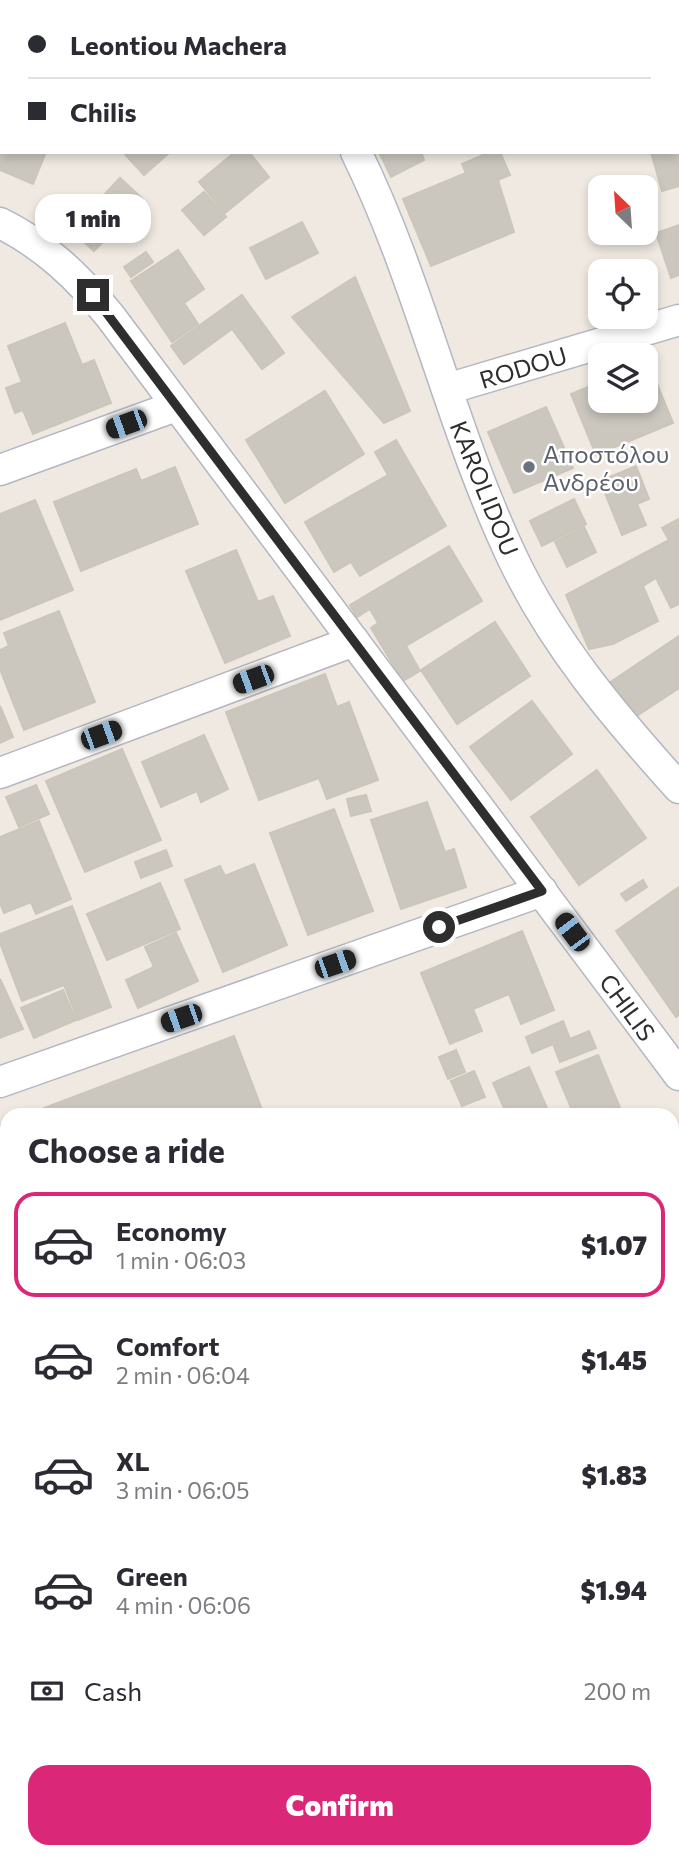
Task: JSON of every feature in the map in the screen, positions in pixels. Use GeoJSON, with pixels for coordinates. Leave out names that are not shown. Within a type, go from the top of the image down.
{"type":"FeatureCollection","features":[{"type":"Feature","properties":{"kind":"street","name":"KAROLIDOU"},"geometry":{"type":"LineString","coordinates":[[357,154],[396,241],[493,513],[531,596],[558,640],[609,708],[679,788]]}},
{"type":"Feature","properties":{"kind":"street","name":"CHILIS"},"geometry":{"type":"LineString","coordinates":[[0,223],[39,246],[75,275],[110,316],[679,1075]]}},
{"type":"Feature","properties":{"kind":"street","name":"RODOU"},"geometry":{"type":"LineString","coordinates":[[447,389],[679,320]]}},
{"type":"Feature","properties":{"kind":"street"},"geometry":{"type":"LineString","coordinates":[[0,470],[176,406]]}},
{"type":"Feature","properties":{"kind":"street"},"geometry":{"type":"LineString","coordinates":[[0,773],[354,642]]}},
{"type":"Feature","properties":{"kind":"street"},"geometry":{"type":"LineString","coordinates":[[0,1082],[542,891]]}},
{"type":"Feature","properties":{"kind":"building"},"geometry":{"type":"Polygon","coordinates":[[[0,154],[45,154],[33,184],[0,170],[0,154]]]}},
{"type":"Feature","properties":{"kind":"building"},"geometry":{"type":"Polygon","coordinates":[[[125,154],[168,154],[144,175],[125,154]]]}},
{"type":"Feature","properties":{"kind":"building"},"geometry":{"type":"Polygon","coordinates":[[[233,154],[251,154],[269,177],[225,213],[199,182],[233,154]]]}},
{"type":"Feature","properties":{"kind":"building"},"geometry":{"type":"Polygon","coordinates":[[[380,154],[422,154],[424,160],[391,177],[380,154]]]}},
{"type":"Feature","properties":{"kind":"building"},"geometry":{"type":"Polygon","coordinates":[[[485,154],[501,154],[510,175],[498,180],[514,232],[431,266],[403,199],[466,173],[462,164],[485,154]]]}},
{"type":"Feature","properties":{"kind":"building"},"geometry":{"type":"Polygon","coordinates":[[[652,154],[679,154],[679,186],[662,191],[652,154]]]}},
{"type":"Feature","properties":{"kind":"building"},"geometry":{"type":"Polygon","coordinates":[[[120,178],[143,199],[94,251],[71,230],[120,178]]]}},
{"type":"Feature","properties":{"kind":"building"},"geometry":{"type":"Polygon","coordinates":[[[204,192],[226,217],[204,235],[182,210],[204,192]]]}},
{"type":"Feature","properties":{"kind":"building"},"geometry":{"type":"Polygon","coordinates":[[[302,222],[318,253],[266,279],[250,248],[302,222]]]}},
{"type":"Feature","properties":{"kind":"building"},"geometry":{"type":"Polygon","coordinates":[[[679,225],[679,275],[671,278],[658,232],[679,225]]]}},
{"type":"Feature","properties":{"kind":"building"},"geometry":{"type":"Polygon","coordinates":[[[178,250],[204,289],[184,303],[198,324],[172,342],[131,281],[178,250]]]}},
{"type":"Feature","properties":{"kind":"building"},"geometry":{"type":"Polygon","coordinates":[[[146,252],[153,262],[131,277],[124,267],[146,252]]]}},
{"type":"Feature","properties":{"kind":"building"},"geometry":{"type":"Polygon","coordinates":[[[355,277],[410,411],[384,423],[292,317],[355,277]]]}},
{"type":"Feature","properties":{"kind":"building"},"geometry":{"type":"Polygon","coordinates":[[[242,295],[284,353],[262,369],[232,329],[184,364],[171,346],[242,295]]]}},
{"type":"Feature","properties":{"kind":"building"},"geometry":{"type":"Polygon","coordinates":[[[65,323],[82,365],[94,360],[111,403],[33,434],[23,410],[15,413],[6,388],[22,382],[8,346],[65,323]]]}},
{"type":"Feature","properties":{"kind":"building"},"geometry":{"type":"Polygon","coordinates":[[[658,386],[673,423],[596,455],[571,394],[588,387],[588,413],[658,413],[658,386]]]}},
{"type":"Feature","properties":{"kind":"building"},"geometry":{"type":"Polygon","coordinates":[[[325,391],[364,454],[285,503],[246,440],[325,391]]]}},
{"type":"Feature","properties":{"kind":"building"},"geometry":{"type":"Polygon","coordinates":[[[546,407],[573,468],[514,493],[488,432],[546,407]]]}},
{"type":"Feature","properties":{"kind":"building"},"geometry":{"type":"Polygon","coordinates":[[[396,440],[446,526],[360,576],[351,562],[334,572],[305,522],[388,475],[375,452],[396,440]]]}},
{"type":"Feature","properties":{"kind":"building"},"geometry":{"type":"Polygon","coordinates":[[[636,466],[649,499],[637,504],[646,525],[622,535],[600,481],[636,466]]]}},
{"type":"Feature","properties":{"kind":"building"},"geometry":{"type":"Polygon","coordinates":[[[175,467],[198,524],[81,571],[54,502],[136,469],[141,481],[175,467]]]}},
{"type":"Feature","properties":{"kind":"building"},"geometry":{"type":"Polygon","coordinates":[[[574,499],[586,524],[542,546],[530,521],[574,499]]]}},
{"type":"Feature","properties":{"kind":"building"},"geometry":{"type":"Polygon","coordinates":[[[35,500],[73,590],[0,620],[0,514],[35,500]]]}},
{"type":"Feature","properties":{"kind":"building"},"geometry":{"type":"Polygon","coordinates":[[[679,519],[679,604],[671,608],[656,578],[643,586],[658,621],[613,644],[589,649],[566,595],[669,540],[662,528],[679,519]]]}},
{"type":"Feature","properties":{"kind":"building"},"geometry":{"type":"Polygon","coordinates":[[[584,527],[596,552],[567,567],[555,542],[584,527]]]}},
{"type":"Feature","properties":{"kind":"building"},"geometry":{"type":"Polygon","coordinates":[[[449,546],[482,601],[406,646],[420,671],[403,681],[371,628],[378,623],[370,609],[357,617],[350,605],[449,546]]]}},
{"type":"Feature","properties":{"kind":"building"},"geometry":{"type":"Polygon","coordinates":[[[236,550],[258,602],[273,596],[290,636],[225,663],[186,571],[236,550]]]}},
{"type":"Feature","properties":{"kind":"building"},"geometry":{"type":"Polygon","coordinates":[[[59,611],[95,702],[24,730],[0,669],[0,650],[9,646],[4,633],[59,611]]]}},
{"type":"Feature","properties":{"kind":"building"},"geometry":{"type":"Polygon","coordinates":[[[495,622],[530,676],[457,724],[421,670],[495,622]]]}},
{"type":"Feature","properties":{"kind":"building"},"geometry":{"type":"Polygon","coordinates":[[[679,636],[679,688],[632,719],[609,683],[679,636]]]}},
{"type":"Feature","properties":{"kind":"building"},"geometry":{"type":"Polygon","coordinates":[[[325,674],[337,707],[349,702],[378,780],[327,799],[319,778],[259,800],[226,712],[325,674]]]}},
{"type":"Feature","properties":{"kind":"building"},"geometry":{"type":"Polygon","coordinates":[[[532,701],[572,754],[511,800],[470,747],[532,701]]]}},
{"type":"Feature","properties":{"kind":"building"},"geometry":{"type":"Polygon","coordinates":[[[0,706],[13,737],[0,743],[0,706]]]}},
{"type":"Feature","properties":{"kind":"building"},"geometry":{"type":"Polygon","coordinates":[[[204,735],[228,789],[201,802],[197,791],[161,807],[142,762],[204,735]]]}},
{"type":"Feature","properties":{"kind":"building"},"geometry":{"type":"Polygon","coordinates":[[[122,749],[161,840],[85,872],[46,781],[122,749]]]}},
{"type":"Feature","properties":{"kind":"building"},"geometry":{"type":"Polygon","coordinates":[[[597,770],[646,838],[579,885],[531,817],[597,770]]]}},
{"type":"Feature","properties":{"kind":"building"},"geometry":{"type":"Polygon","coordinates":[[[36,785],[49,814],[19,827],[6,797],[36,785]]]}},
{"type":"Feature","properties":{"kind":"building"},"geometry":{"type":"Polygon","coordinates":[[[366,795],[371,811],[351,816],[347,799],[366,795]]]}},
{"type":"Feature","properties":{"kind":"building"},"geometry":{"type":"Polygon","coordinates":[[[427,802],[445,852],[454,849],[466,887],[401,909],[371,820],[427,802]]]}},
{"type":"Feature","properties":{"kind":"building"},"geometry":{"type":"Polygon","coordinates":[[[334,809],[373,911],[308,935],[270,833],[334,809]]]}},
{"type":"Feature","properties":{"kind":"building"},"geometry":{"type":"Polygon","coordinates":[[[39,821],[71,899],[36,914],[31,902],[4,913],[0,903],[0,837],[39,821]]]}},
{"type":"Feature","properties":{"kind":"building"},"geometry":{"type":"Polygon","coordinates":[[[166,850],[172,866],[141,878],[135,862],[166,850]]]}},
{"type":"Feature","properties":{"kind":"building"},"geometry":{"type":"Polygon","coordinates":[[[254,864],[287,945],[223,972],[185,880],[220,866],[225,876],[254,864]]]}},
{"type":"Feature","properties":{"kind":"building"},"geometry":{"type":"Polygon","coordinates":[[[643,880],[647,887],[626,901],[621,894],[643,880]]]}},
{"type":"Feature","properties":{"kind":"building"},"geometry":{"type":"Polygon","coordinates":[[[160,883],[180,929],[107,960],[87,914],[160,883]]]}},
{"type":"Feature","properties":{"kind":"building"},"geometry":{"type":"Polygon","coordinates":[[[679,887],[679,1015],[676,1017],[616,931],[679,887]]]}},
{"type":"Feature","properties":{"kind":"building"},"geometry":{"type":"Polygon","coordinates":[[[72,906],[111,1007],[78,1020],[64,985],[22,1001],[0,943],[0,934],[72,906]]]}},
{"type":"Feature","properties":{"kind":"building"},"geometry":{"type":"Polygon","coordinates":[[[522,931],[554,1010],[521,1024],[509,994],[473,1009],[482,1031],[450,1044],[421,973],[522,931]]]}},
{"type":"Feature","properties":{"kind":"building"},"geometry":{"type":"Polygon","coordinates":[[[176,933],[198,981],[138,1008],[126,980],[154,967],[145,947],[176,933]]]}},
{"type":"Feature","properties":{"kind":"building"},"geometry":{"type":"Polygon","coordinates":[[[0,979],[23,1029],[0,1038],[0,979]]]}},
{"type":"Feature","properties":{"kind":"building"},"geometry":{"type":"Polygon","coordinates":[[[63,990],[76,1020],[34,1038],[21,1008],[63,990]]]}},
{"type":"Feature","properties":{"kind":"building"},"geometry":{"type":"Polygon","coordinates":[[[563,1021],[570,1039],[589,1031],[596,1048],[560,1062],[553,1044],[532,1053],[526,1037],[563,1021]]]}},
{"type":"Feature","properties":{"kind":"building"},"geometry":{"type":"Polygon","coordinates":[[[234,1036],[261,1108],[44,1108],[234,1036]]]}},
{"type":"Feature","properties":{"kind":"building"},"geometry":{"type":"Polygon","coordinates":[[[456,1050],[465,1072],[448,1079],[439,1057],[456,1050]]]}},
{"type":"Feature","properties":{"kind":"building"},"geometry":{"type":"Polygon","coordinates":[[[598,1055],[620,1108],[571,1108],[556,1072],[598,1055]]]}},
{"type":"Feature","properties":{"kind":"building"},"geometry":{"type":"Polygon","coordinates":[[[529,1067],[547,1108],[504,1108],[493,1083],[529,1067]]]}},
{"type":"Feature","properties":{"kind":"building"},"geometry":{"type":"Polygon","coordinates":[[[474,1071],[485,1097],[462,1106],[451,1081],[474,1071]]]}},
{"type":"Feature","properties":{"kind":"place","name":"Αποστόλου Ανδρέου"},"geometry":{"type":"Point","coordinates":[529,467]}},
{"type":"Feature","properties":{"kind":"route"},"geometry":{"type":"LineString","coordinates":[[93,295],[542,891],[439,927]]}}]}
